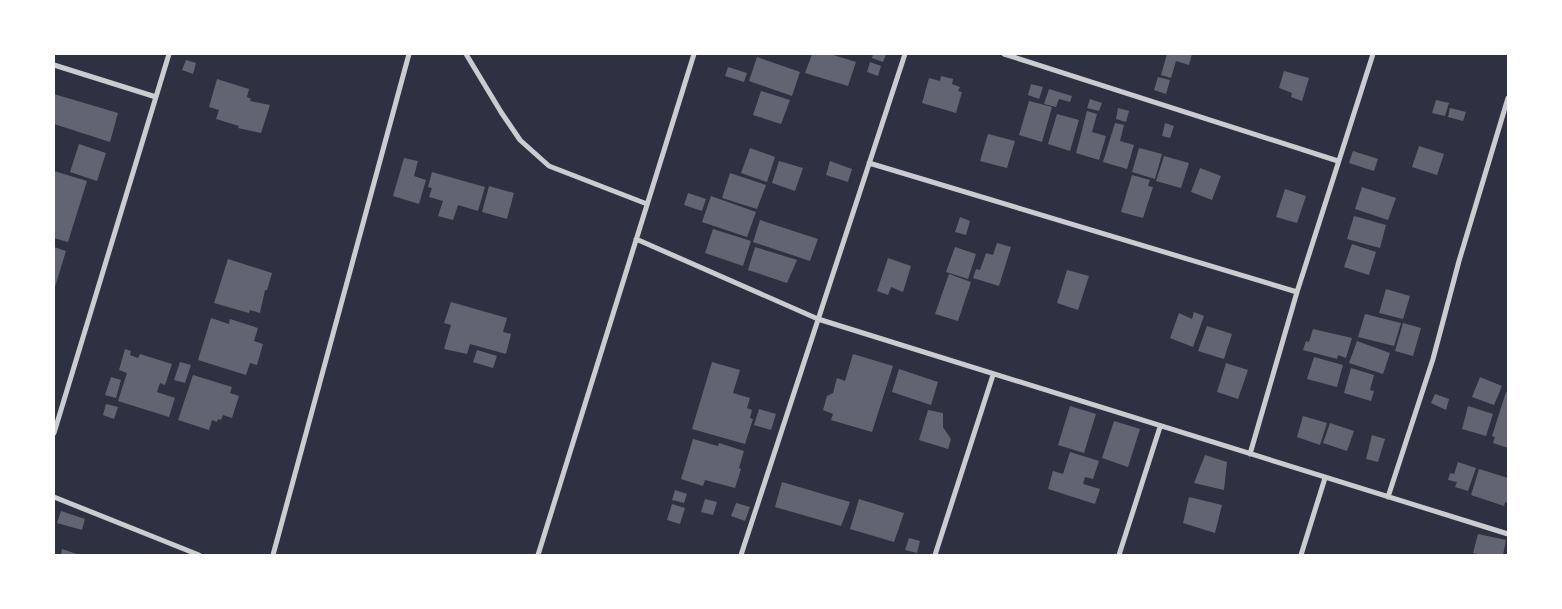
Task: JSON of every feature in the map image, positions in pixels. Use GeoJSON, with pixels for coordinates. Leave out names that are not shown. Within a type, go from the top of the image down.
{"type":"FeatureCollection","features":[{"type":"Feature","properties":{"kind":"street"},"geometry":{"type":"LineString","coordinates":[[54,433],[169,54]]}},
{"type":"Feature","properties":{"kind":"street"},"geometry":{"type":"LineString","coordinates":[[273,555],[409,54]]}},
{"type":"Feature","properties":{"kind":"street"},"geometry":{"type":"LineString","coordinates":[[466,54],[520,140],[549,166],[647,204]]}},
{"type":"Feature","properties":{"kind":"street"},"geometry":{"type":"LineString","coordinates":[[538,555],[694,54]]}},
{"type":"Feature","properties":{"kind":"street"},"geometry":{"type":"LineString","coordinates":[[741,555],[905,54]]}},
{"type":"Feature","properties":{"kind":"street"},"geometry":{"type":"LineString","coordinates":[[1004,54],[1338,161]]}},
{"type":"Feature","properties":{"kind":"street"},"geometry":{"type":"LineString","coordinates":[[1250,454],[1297,292],[1373,54]]}},
{"type":"Feature","properties":{"kind":"street"},"geometry":{"type":"LineString","coordinates":[[54,65],[156,98]]}},
{"type":"Feature","properties":{"kind":"street"},"geometry":{"type":"LineString","coordinates":[[1388,497],[1433,359],[1459,262],[1508,98]]}},
{"type":"Feature","properties":{"kind":"street"},"geometry":{"type":"LineString","coordinates":[[869,163],[1297,292]]}},
{"type":"Feature","properties":{"kind":"street"},"geometry":{"type":"LineString","coordinates":[[636,239],[818,319],[906,345],[992,375],[1508,534]]}},
{"type":"Feature","properties":{"kind":"street"},"geometry":{"type":"LineString","coordinates":[[935,555],[992,375]]}},
{"type":"Feature","properties":{"kind":"street"},"geometry":{"type":"LineString","coordinates":[[1119,555],[1160,427]]}},
{"type":"Feature","properties":{"kind":"street"},"geometry":{"type":"LineString","coordinates":[[1301,555],[1325,478]]}},
{"type":"Feature","properties":{"kind":"street"},"geometry":{"type":"LineString","coordinates":[[54,497],[199,555]]}},
{"type":"Feature","properties":{"kind":"building"},"geometry":{"type":"Polygon","coordinates":[[[812,54],[830,54],[856,62],[848,86],[805,73],[812,54]]]}},
{"type":"Feature","properties":{"kind":"building"},"geometry":{"type":"Polygon","coordinates":[[[873,54],[886,54],[883,62],[872,58],[873,54]]]}},
{"type":"Feature","properties":{"kind":"building"},"geometry":{"type":"Polygon","coordinates":[[[1167,54],[1192,54],[1189,65],[1176,61],[1171,78],[1161,75],[1167,54]]]}},
{"type":"Feature","properties":{"kind":"building"},"geometry":{"type":"Polygon","coordinates":[[[757,57],[800,72],[792,96],[749,81],[757,57]]]}},
{"type":"Feature","properties":{"kind":"building"},"geometry":{"type":"Polygon","coordinates":[[[186,60],[196,63],[193,74],[182,70],[186,60]]]}},
{"type":"Feature","properties":{"kind":"building"},"geometry":{"type":"Polygon","coordinates":[[[870,62],[881,66],[878,76],[867,72],[870,62]]]}},
{"type":"Feature","properties":{"kind":"building"},"geometry":{"type":"Polygon","coordinates":[[[728,67],[747,73],[744,82],[725,76],[728,67]]]}},
{"type":"Feature","properties":{"kind":"building"},"geometry":{"type":"Polygon","coordinates":[[[1284,71],[1309,78],[1302,101],[1291,97],[1292,93],[1279,88],[1284,71]]]}},
{"type":"Feature","properties":{"kind":"building"},"geometry":{"type":"Polygon","coordinates":[[[941,76],[953,79],[952,84],[960,87],[958,91],[962,92],[956,113],[922,103],[929,78],[940,81],[941,76]]]}},
{"type":"Feature","properties":{"kind":"building"},"geometry":{"type":"Polygon","coordinates":[[[1158,77],[1170,80],[1166,94],[1154,90],[1158,77]]]}},
{"type":"Feature","properties":{"kind":"building"},"geometry":{"type":"Polygon","coordinates":[[[217,79],[249,89],[247,97],[251,99],[250,101],[270,105],[261,133],[238,128],[239,126],[216,119],[219,110],[209,107],[217,79]]]}},
{"type":"Feature","properties":{"kind":"building"},"geometry":{"type":"Polygon","coordinates":[[[1031,84],[1043,87],[1039,99],[1028,95],[1031,84]]]}},
{"type":"Feature","properties":{"kind":"building"},"geometry":{"type":"Polygon","coordinates":[[[1049,89],[1072,96],[1070,102],[1059,99],[1056,107],[1044,104],[1049,89]]]}},
{"type":"Feature","properties":{"kind":"building"},"geometry":{"type":"Polygon","coordinates":[[[761,91],[790,100],[781,124],[753,115],[761,91]]]}},
{"type":"Feature","properties":{"kind":"building"},"geometry":{"type":"Polygon","coordinates":[[[54,94],[118,113],[110,142],[54,124],[54,94]]]}},
{"type":"Feature","properties":{"kind":"building"},"geometry":{"type":"Polygon","coordinates":[[[1090,99],[1102,103],[1099,111],[1087,108],[1090,99]]]}},
{"type":"Feature","properties":{"kind":"building"},"geometry":{"type":"Polygon","coordinates":[[[1436,100],[1449,103],[1445,116],[1432,113],[1436,100]]]}},
{"type":"Feature","properties":{"kind":"building"},"geometry":{"type":"Polygon","coordinates":[[[1029,101],[1052,107],[1042,142],[1019,135],[1029,101]]]}},
{"type":"Feature","properties":{"kind":"building"},"geometry":{"type":"Polygon","coordinates":[[[1118,108],[1129,111],[1126,122],[1116,119],[1118,108]]]}},
{"type":"Feature","properties":{"kind":"building"},"geometry":{"type":"Polygon","coordinates":[[[1450,108],[1466,112],[1463,121],[1448,117],[1450,108]]]}},
{"type":"Feature","properties":{"kind":"building"},"geometry":{"type":"Polygon","coordinates":[[[1087,111],[1097,114],[1092,132],[1106,136],[1099,160],[1076,153],[1087,111]]]}},
{"type":"Feature","properties":{"kind":"building"},"geometry":{"type":"Polygon","coordinates":[[[1057,114],[1079,120],[1070,151],[1048,144],[1057,114]]]}},
{"type":"Feature","properties":{"kind":"building"},"geometry":{"type":"Polygon","coordinates":[[[1115,123],[1124,125],[1120,141],[1134,145],[1127,169],[1103,162],[1115,123]]]}},
{"type":"Feature","properties":{"kind":"building"},"geometry":{"type":"Polygon","coordinates":[[[1165,123],[1174,126],[1170,138],[1162,136],[1165,123]]]}},
{"type":"Feature","properties":{"kind":"building"},"geometry":{"type":"Polygon","coordinates":[[[988,134],[1015,141],[1007,168],[980,161],[988,134]]]}},
{"type":"Feature","properties":{"kind":"building"},"geometry":{"type":"Polygon","coordinates":[[[79,144],[106,153],[97,181],[70,172],[79,144]]]}},
{"type":"Feature","properties":{"kind":"building"},"geometry":{"type":"Polygon","coordinates":[[[1419,146],[1444,154],[1437,175],[1412,167],[1419,146]]]}},
{"type":"Feature","properties":{"kind":"building"},"geometry":{"type":"Polygon","coordinates":[[[750,148],[775,157],[767,182],[741,173],[750,148]]]}},
{"type":"Feature","properties":{"kind":"building"},"geometry":{"type":"Polygon","coordinates":[[[1139,148],[1162,154],[1155,179],[1132,172],[1139,148]]]}},
{"type":"Feature","properties":{"kind":"building"},"geometry":{"type":"Polygon","coordinates":[[[1353,151],[1378,159],[1374,171],[1349,163],[1353,151]]]}},
{"type":"Feature","properties":{"kind":"building"},"geometry":{"type":"Polygon","coordinates":[[[1164,156],[1189,163],[1181,188],[1156,181],[1164,156]]]}},
{"type":"Feature","properties":{"kind":"building"},"geometry":{"type":"Polygon","coordinates":[[[404,158],[418,161],[414,176],[426,180],[419,204],[393,196],[404,158]]]}},
{"type":"Feature","properties":{"kind":"building"},"geometry":{"type":"Polygon","coordinates":[[[779,161],[803,168],[795,191],[772,183],[779,161]]]}},
{"type":"Feature","properties":{"kind":"building"},"geometry":{"type":"Polygon","coordinates":[[[830,161],[852,169],[848,182],[826,175],[830,161]]]}},
{"type":"Feature","properties":{"kind":"building"},"geometry":{"type":"Polygon","coordinates":[[[1200,168],[1221,176],[1212,200],[1191,192],[1200,168]]]}},
{"type":"Feature","properties":{"kind":"building"},"geometry":{"type":"Polygon","coordinates":[[[54,171],[87,181],[68,242],[54,238],[54,171]]]}},
{"type":"Feature","properties":{"kind":"building"},"geometry":{"type":"Polygon","coordinates":[[[432,172],[485,187],[478,211],[458,205],[453,220],[438,216],[443,201],[429,197],[432,188],[428,187],[432,172]]]}},
{"type":"Feature","properties":{"kind":"building"},"geometry":{"type":"Polygon","coordinates":[[[730,173],[766,185],[757,209],[722,198],[730,173]]]}},
{"type":"Feature","properties":{"kind":"building"},"geometry":{"type":"Polygon","coordinates":[[[1132,175],[1150,180],[1148,186],[1153,187],[1143,218],[1121,212],[1132,175]]]}},
{"type":"Feature","properties":{"kind":"building"},"geometry":{"type":"Polygon","coordinates":[[[489,186],[514,193],[507,219],[482,212],[489,186]]]}},
{"type":"Feature","properties":{"kind":"building"},"geometry":{"type":"Polygon","coordinates":[[[1362,187],[1396,198],[1388,220],[1355,209],[1362,187]]]}},
{"type":"Feature","properties":{"kind":"building"},"geometry":{"type":"Polygon","coordinates":[[[1285,189],[1306,196],[1297,223],[1276,217],[1285,189]]]}},
{"type":"Feature","properties":{"kind":"building"},"geometry":{"type":"Polygon","coordinates":[[[688,193],[706,199],[702,211],[684,205],[688,193]]]}},
{"type":"Feature","properties":{"kind":"building"},"geometry":{"type":"Polygon","coordinates":[[[711,196],[756,212],[747,237],[702,222],[711,196]]]}},
{"type":"Feature","properties":{"kind":"building"},"geometry":{"type":"Polygon","coordinates":[[[1354,216],[1386,225],[1380,248],[1347,239],[1354,216]]]}},
{"type":"Feature","properties":{"kind":"building"},"geometry":{"type":"Polygon","coordinates":[[[960,217],[970,221],[966,235],[955,232],[960,217]]]}},
{"type":"Feature","properties":{"kind":"building"},"geometry":{"type":"Polygon","coordinates":[[[760,220],[818,239],[810,261],[753,242],[760,220]]]}},
{"type":"Feature","properties":{"kind":"building"},"geometry":{"type":"Polygon","coordinates":[[[713,229],[751,241],[743,266],[705,253],[713,229]]]}},
{"type":"Feature","properties":{"kind":"building"},"geometry":{"type":"Polygon","coordinates":[[[997,243],[1011,247],[999,286],[973,278],[976,269],[980,270],[986,253],[993,255],[997,243]]]}},
{"type":"Feature","properties":{"kind":"building"},"geometry":{"type":"Polygon","coordinates":[[[1352,244],[1376,252],[1369,275],[1344,267],[1352,244]]]}},
{"type":"Feature","properties":{"kind":"building"},"geometry":{"type":"Polygon","coordinates":[[[54,247],[66,251],[54,290],[54,247]]]}},
{"type":"Feature","properties":{"kind":"building"},"geometry":{"type":"Polygon","coordinates":[[[755,247],[797,260],[787,283],[748,270],[755,247]]]}},
{"type":"Feature","properties":{"kind":"building"},"geometry":{"type":"Polygon","coordinates":[[[955,247],[976,254],[968,279],[946,272],[955,247]]]}},
{"type":"Feature","properties":{"kind":"building"},"geometry":{"type":"Polygon","coordinates":[[[888,258],[911,266],[903,292],[891,287],[888,295],[877,291],[888,258]]]}},
{"type":"Feature","properties":{"kind":"building"},"geometry":{"type":"Polygon","coordinates":[[[228,259],[272,273],[267,290],[265,290],[260,313],[250,310],[249,313],[214,303],[228,259]]]}},
{"type":"Feature","properties":{"kind":"building"},"geometry":{"type":"Polygon","coordinates":[[[1067,270],[1089,276],[1078,310],[1057,303],[1067,270]]]}},
{"type":"Feature","properties":{"kind":"building"},"geometry":{"type":"Polygon","coordinates":[[[949,274],[971,282],[958,321],[935,314],[949,274]]]}},
{"type":"Feature","properties":{"kind":"building"},"geometry":{"type":"Polygon","coordinates":[[[1386,289],[1410,296],[1403,319],[1379,313],[1386,289]]]}},
{"type":"Feature","properties":{"kind":"building"},"geometry":{"type":"Polygon","coordinates":[[[451,302],[507,318],[503,332],[511,334],[506,354],[470,344],[467,354],[444,349],[451,325],[444,323],[451,302]]]}},
{"type":"Feature","properties":{"kind":"building"},"geometry":{"type":"Polygon","coordinates":[[[1194,312],[1204,316],[1193,347],[1170,338],[1179,313],[1192,319],[1194,312]]]}},
{"type":"Feature","properties":{"kind":"building"},"geometry":{"type":"Polygon","coordinates":[[[1365,314],[1401,323],[1394,346],[1358,337],[1365,314]]]}},
{"type":"Feature","properties":{"kind":"building"},"geometry":{"type":"Polygon","coordinates":[[[211,318],[229,324],[230,319],[258,328],[254,341],[263,344],[257,365],[250,363],[246,375],[198,360],[211,318]]]}},
{"type":"Feature","properties":{"kind":"building"},"geometry":{"type":"Polygon","coordinates":[[[1403,323],[1421,328],[1413,356],[1395,351],[1403,323]]]}},
{"type":"Feature","properties":{"kind":"building"},"geometry":{"type":"Polygon","coordinates":[[[1207,326],[1232,334],[1224,359],[1198,351],[1207,326]]]}},
{"type":"Feature","properties":{"kind":"building"},"geometry":{"type":"Polygon","coordinates":[[[1313,329],[1352,338],[1346,358],[1338,355],[1337,359],[1303,350],[1306,341],[1309,342],[1313,329]]]}},
{"type":"Feature","properties":{"kind":"building"},"geometry":{"type":"Polygon","coordinates":[[[1357,341],[1390,353],[1383,374],[1349,363],[1357,341]]]}},
{"type":"Feature","properties":{"kind":"building"},"geometry":{"type":"Polygon","coordinates":[[[125,349],[131,351],[130,355],[138,358],[140,354],[172,364],[165,385],[160,383],[157,392],[175,398],[169,417],[118,401],[127,373],[119,370],[125,349]]]}},
{"type":"Feature","properties":{"kind":"building"},"geometry":{"type":"Polygon","coordinates":[[[477,350],[497,356],[493,368],[473,362],[477,350]]]}},
{"type":"Feature","properties":{"kind":"building"},"geometry":{"type":"Polygon","coordinates":[[[853,354],[893,366],[872,432],[831,420],[833,414],[823,410],[827,396],[833,393],[837,378],[845,381],[853,354]]]}},
{"type":"Feature","properties":{"kind":"building"},"geometry":{"type":"Polygon","coordinates":[[[1314,357],[1343,365],[1337,387],[1307,379],[1314,357]]]}},
{"type":"Feature","properties":{"kind":"building"},"geometry":{"type":"Polygon","coordinates":[[[180,362],[191,365],[185,383],[174,380],[180,362]]]}},
{"type":"Feature","properties":{"kind":"building"},"geometry":{"type":"Polygon","coordinates":[[[712,362],[740,370],[733,393],[750,398],[747,408],[752,410],[750,418],[753,419],[745,444],[692,429],[712,362]]]}},
{"type":"Feature","properties":{"kind":"building"},"geometry":{"type":"Polygon","coordinates":[[[1226,363],[1248,370],[1238,399],[1217,392],[1226,363]]]}},
{"type":"Feature","properties":{"kind":"building"},"geometry":{"type":"Polygon","coordinates":[[[1351,368],[1374,375],[1370,390],[1374,391],[1371,401],[1344,393],[1351,368]]]}},
{"type":"Feature","properties":{"kind":"building"},"geometry":{"type":"Polygon","coordinates":[[[899,369],[938,382],[931,405],[892,392],[899,369]]]}},
{"type":"Feature","properties":{"kind":"building"},"geometry":{"type":"Polygon","coordinates":[[[193,375],[232,387],[230,393],[239,396],[232,418],[223,415],[221,420],[218,419],[217,422],[212,420],[209,430],[178,420],[193,375]]]}},
{"type":"Feature","properties":{"kind":"building"},"geometry":{"type":"Polygon","coordinates":[[[111,377],[121,380],[116,398],[105,395],[111,377]]]}},
{"type":"Feature","properties":{"kind":"building"},"geometry":{"type":"Polygon","coordinates":[[[1480,377],[1502,386],[1494,405],[1472,397],[1480,377]]]}},
{"type":"Feature","properties":{"kind":"building"},"geometry":{"type":"Polygon","coordinates":[[[1506,392],[1508,393],[1508,448],[1493,443],[1495,437],[1492,436],[1506,392]]]}},
{"type":"Feature","properties":{"kind":"building"},"geometry":{"type":"Polygon","coordinates":[[[1435,394],[1449,399],[1446,410],[1431,403],[1435,394]]]}},
{"type":"Feature","properties":{"kind":"building"},"geometry":{"type":"Polygon","coordinates":[[[106,404],[118,407],[114,419],[103,415],[106,404]]]}},
{"type":"Feature","properties":{"kind":"building"},"geometry":{"type":"Polygon","coordinates":[[[1070,406],[1096,414],[1084,453],[1058,445],[1070,406]]]}},
{"type":"Feature","properties":{"kind":"building"},"geometry":{"type":"Polygon","coordinates":[[[1468,406],[1493,414],[1486,436],[1462,429],[1468,406]]]}},
{"type":"Feature","properties":{"kind":"building"},"geometry":{"type":"Polygon","coordinates":[[[759,409],[776,414],[771,430],[754,425],[759,409]]]}},
{"type":"Feature","properties":{"kind":"building"},"geometry":{"type":"Polygon","coordinates":[[[928,410],[943,413],[943,427],[951,439],[948,449],[919,440],[928,410]]]}},
{"type":"Feature","properties":{"kind":"building"},"geometry":{"type":"Polygon","coordinates":[[[1303,416],[1327,423],[1320,445],[1297,437],[1303,416]]]}},
{"type":"Feature","properties":{"kind":"building"},"geometry":{"type":"Polygon","coordinates":[[[1114,421],[1140,429],[1128,467],[1102,458],[1114,421]]]}},
{"type":"Feature","properties":{"kind":"building"},"geometry":{"type":"Polygon","coordinates":[[[1330,423],[1354,431],[1347,451],[1323,443],[1330,423]]]}},
{"type":"Feature","properties":{"kind":"building"},"geometry":{"type":"Polygon","coordinates":[[[1372,435],[1385,439],[1378,462],[1366,459],[1372,435]]]}},
{"type":"Feature","properties":{"kind":"building"},"geometry":{"type":"Polygon","coordinates":[[[693,439],[718,446],[719,443],[744,451],[735,488],[705,480],[703,486],[681,479],[693,439]]]}},
{"type":"Feature","properties":{"kind":"building"},"geometry":{"type":"Polygon","coordinates":[[[1070,452],[1099,461],[1093,479],[1085,477],[1083,484],[1100,489],[1095,504],[1048,489],[1053,471],[1063,474],[1070,452]]]}},
{"type":"Feature","properties":{"kind":"building"},"geometry":{"type":"Polygon","coordinates":[[[1205,455],[1227,462],[1224,490],[1194,483],[1205,455]]]}},
{"type":"Feature","properties":{"kind":"building"},"geometry":{"type":"Polygon","coordinates":[[[1458,462],[1476,468],[1468,491],[1455,487],[1457,482],[1448,480],[1450,473],[1454,474],[1458,462]]]}},
{"type":"Feature","properties":{"kind":"building"},"geometry":{"type":"Polygon","coordinates":[[[1479,469],[1508,478],[1508,503],[1505,502],[1504,506],[1471,495],[1479,469]]]}},
{"type":"Feature","properties":{"kind":"building"},"geometry":{"type":"Polygon","coordinates":[[[782,482],[850,502],[841,526],[775,507],[782,482]]]}},
{"type":"Feature","properties":{"kind":"building"},"geometry":{"type":"Polygon","coordinates":[[[675,490],[687,494],[684,503],[672,500],[675,490]]]}},
{"type":"Feature","properties":{"kind":"building"},"geometry":{"type":"Polygon","coordinates":[[[1189,497],[1222,505],[1215,533],[1183,523],[1189,497]]]}},
{"type":"Feature","properties":{"kind":"building"},"geometry":{"type":"Polygon","coordinates":[[[705,499],[717,502],[713,515],[701,512],[705,499]]]}},
{"type":"Feature","properties":{"kind":"building"},"geometry":{"type":"Polygon","coordinates":[[[859,499],[904,513],[894,542],[850,529],[859,499]]]}},
{"type":"Feature","properties":{"kind":"building"},"geometry":{"type":"Polygon","coordinates":[[[736,503],[750,507],[745,521],[731,516],[736,503]]]}},
{"type":"Feature","properties":{"kind":"building"},"geometry":{"type":"Polygon","coordinates":[[[672,504],[685,508],[680,524],[667,520],[672,504]]]}},
{"type":"Feature","properties":{"kind":"building"},"geometry":{"type":"Polygon","coordinates":[[[61,511],[85,519],[82,530],[57,523],[61,511]]]}},
{"type":"Feature","properties":{"kind":"building"},"geometry":{"type":"Polygon","coordinates":[[[1478,534],[1506,540],[1503,555],[1473,553],[1478,534]]]}},
{"type":"Feature","properties":{"kind":"building"},"geometry":{"type":"Polygon","coordinates":[[[909,538],[920,541],[917,553],[905,550],[909,538]]]}},
{"type":"Feature","properties":{"kind":"building"},"geometry":{"type":"Polygon","coordinates":[[[62,549],[80,555],[61,555],[62,549]]]}}]}
